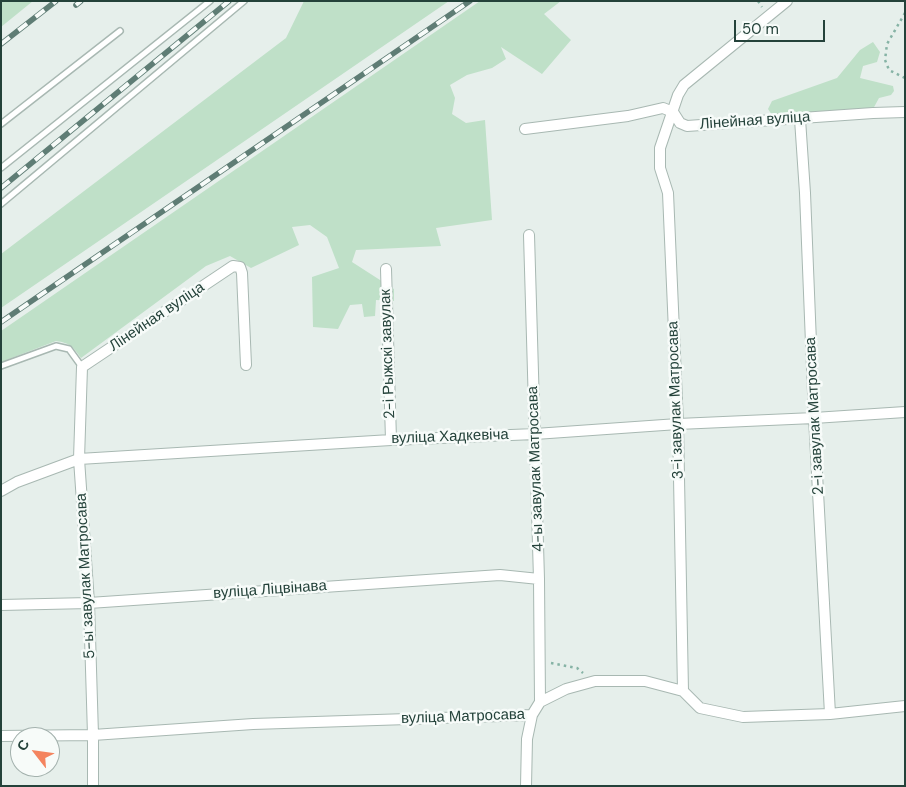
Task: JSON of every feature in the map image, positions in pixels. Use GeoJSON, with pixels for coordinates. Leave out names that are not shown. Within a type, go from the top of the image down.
{"type":"FeatureCollection","features":[{"type":"Feature","properties":{"kind":"street","name":"3-і завулак Матросава"},"geometry":{"type":"LineString","coordinates":[[683,691],[678,424],[668,193],[660,168],[660,148],[678,95],[684,85],[787,1]]}},
{"type":"Feature","properties":{"kind":"street"},"geometry":{"type":"LineString","coordinates":[[525,130],[628,116],[663,108],[673,112]]}},
{"type":"Feature","properties":{"kind":"street","name":"Лінейная вуліца"},"geometry":{"type":"LineString","coordinates":[[673,112],[680,123],[687,126],[905,112]]}},
{"type":"Feature","properties":{"kind":"street","name":"2-і завулак Матросава"},"geometry":{"type":"LineString","coordinates":[[800,118],[830,714]]}},
{"type":"Feature","properties":{"kind":"street","name":"4-ы завулак Матросава"},"geometry":{"type":"LineString","coordinates":[[529,235],[539,579],[540,702]]}},
{"type":"Feature","properties":{"kind":"street","name":"Лінейная вуліца"},"geometry":{"type":"LineString","coordinates":[[82,367],[233,266],[240,267],[242,273],[246,365]]}},
{"type":"Feature","properties":{"kind":"street","name":"2-і Рыжскі завулак"},"geometry":{"type":"LineString","coordinates":[[386,269],[391,440]]}},
{"type":"Feature","properties":{"kind":"street","name":"5-ы завулак Матросава"},"geometry":{"type":"LineString","coordinates":[[82,367],[79,459],[89,603],[93,786]]}},
{"type":"Feature","properties":{"kind":"street","name":"вуліца Хадкевіча"},"geometry":{"type":"LineString","coordinates":[[1,491],[17,482],[79,459],[905,412]]}},
{"type":"Feature","properties":{"kind":"street","name":"вуліца Ліцвінава"},"geometry":{"type":"LineString","coordinates":[[1,605],[89,603],[500,575],[539,579]]}},
{"type":"Feature","properties":{"kind":"street","name":"вуліца Матросава"},"geometry":{"type":"LineString","coordinates":[[1,736],[93,734],[253,724],[532,715],[540,702],[566,689],[595,681],[645,681],[683,691],[700,708],[743,717],[830,714],[905,706]]}},
{"type":"Feature","properties":{"kind":"street"},"geometry":{"type":"LineString","coordinates":[[526,786],[527,739],[532,715]]}},
{"type":"Feature","properties":{"kind":"lane"},"geometry":{"type":"LineString","coordinates":[[1,168],[210,1]]}},
{"type":"Feature","properties":{"kind":"lane"},"geometry":{"type":"LineString","coordinates":[[1,204],[244,1]]}},
{"type":"Feature","properties":{"kind":"lane"},"geometry":{"type":"LineString","coordinates":[[1,124],[120,31]]}},
{"type":"Feature","properties":{"kind":"lane"},"geometry":{"type":"LineString","coordinates":[[1,366],[56,346],[69,349],[82,367]]}},
{"type":"Feature","properties":{"kind":"path"},"geometry":{"type":"LineString","coordinates":[[905,13],[886,44],[885,60],[889,70],[905,78]]}},
{"type":"Feature","properties":{"kind":"path"},"geometry":{"type":"LineString","coordinates":[[540,661],[577,668],[595,681]]}},
{"type":"Feature","properties":{"kind":"green space"},"geometry":{"type":"Polygon","coordinates":[[[1,1],[33,1],[1,27],[1,1]]]}},
{"type":"Feature","properties":{"kind":"green space"},"geometry":{"type":"Polygon","coordinates":[[[304,1],[449,1],[1,308],[1,254],[286,38],[304,1]]]}},
{"type":"Feature","properties":{"kind":"green space"},"geometry":{"type":"Polygon","coordinates":[[[480,1],[561,1],[544,14],[571,40],[542,74],[501,47],[506,59],[492,68],[467,75],[450,85],[455,98],[452,114],[466,123],[485,120],[492,220],[436,228],[441,246],[356,250],[352,262],[394,289],[394,301],[376,300],[375,316],[364,317],[362,304],[350,305],[338,329],[313,327],[312,277],[339,268],[327,237],[310,225],[292,227],[299,245],[251,268],[230,256],[206,266],[81,358],[71,346],[56,341],[1,362],[1,331],[480,1]]]}},
{"type":"Feature","properties":{"kind":"green space"},"geometry":{"type":"Polygon","coordinates":[[[873,42],[880,52],[877,62],[863,66],[860,78],[893,86],[894,91],[891,95],[879,98],[873,109],[772,115],[768,109],[772,101],[837,78],[860,50],[873,42]]]}},
{"type":"Feature","properties":{"kind":"railway"},"geometry":{"type":"LineString","coordinates":[[1,44],[56,1]]}},
{"type":"Feature","properties":{"kind":"railway"},"geometry":{"type":"LineString","coordinates":[[76,5],[81,1]]}},
{"type":"Feature","properties":{"kind":"railway"},"geometry":{"type":"LineString","coordinates":[[1,188],[229,1]]}},
{"type":"Feature","properties":{"kind":"railway"},"geometry":{"type":"LineString","coordinates":[[1,322],[470,1]]}}]}
